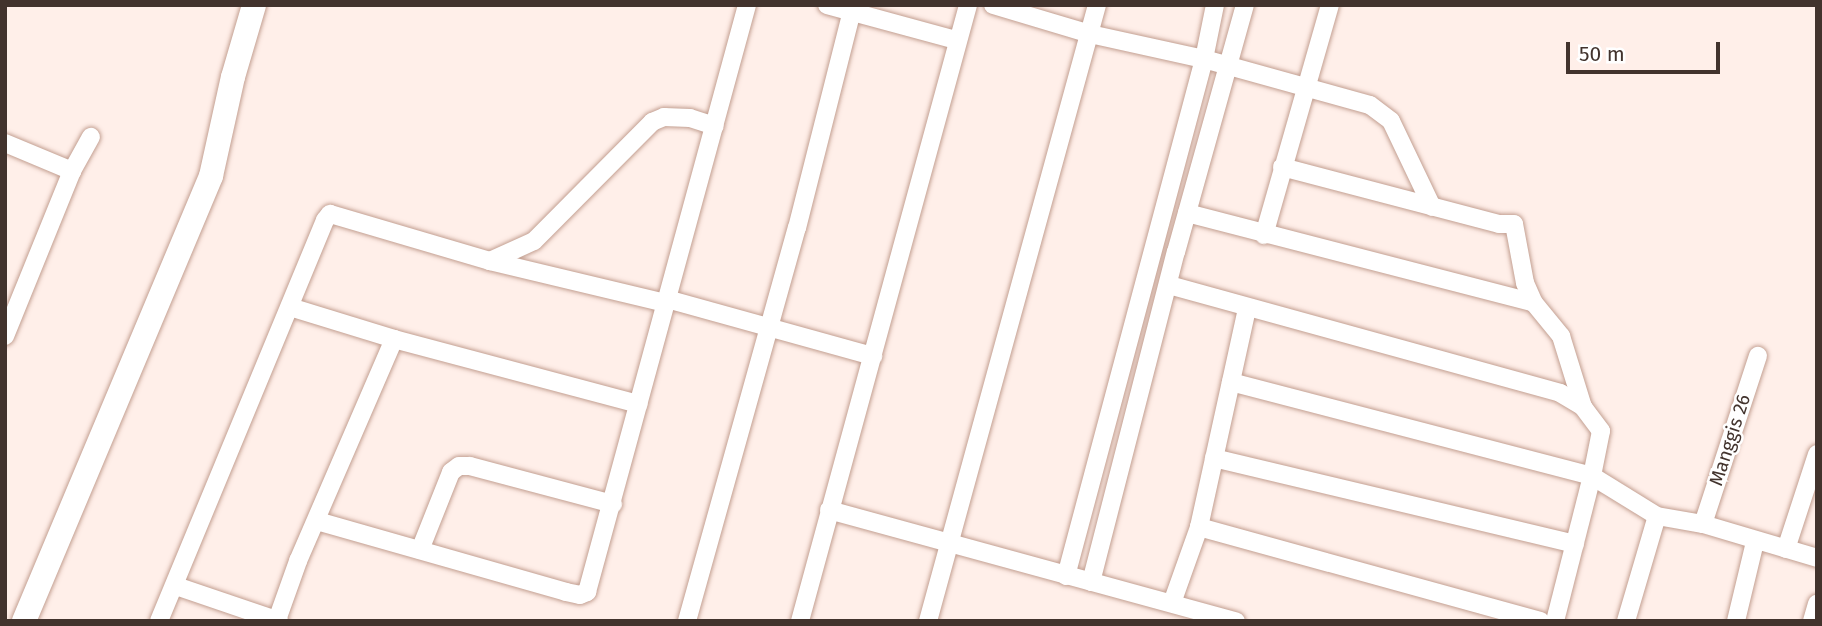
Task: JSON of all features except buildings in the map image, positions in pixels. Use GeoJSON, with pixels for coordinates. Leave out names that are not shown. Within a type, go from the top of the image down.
{"type":"FeatureCollection","features":[{"type":"Feature","properties":{"kind":"street"},"geometry":{"type":"LineString","coordinates":[[24,621],[211,176],[233,78],[254,5]]}},
{"type":"Feature","properties":{"kind":"street"},"geometry":{"type":"LineString","coordinates":[[317,522],[580,595],[590,588],[747,5]]}},
{"type":"Feature","properties":{"kind":"street"},"geometry":{"type":"LineString","coordinates":[[827,5],[956,40]]}},
{"type":"Feature","properties":{"kind":"street"},"geometry":{"type":"LineString","coordinates":[[800,621],[956,40],[968,5]]}},
{"type":"Feature","properties":{"kind":"street"},"geometry":{"type":"LineString","coordinates":[[993,5],[1090,34],[1204,60],[1370,105],[1391,121],[1433,207]]}},
{"type":"Feature","properties":{"kind":"street"},"geometry":{"type":"LineString","coordinates":[[928,621],[1097,5]]}},
{"type":"Feature","properties":{"kind":"street"},"geometry":{"type":"LineString","coordinates":[[1066,576],[1204,60],[1215,5]]}},
{"type":"Feature","properties":{"kind":"street"},"geometry":{"type":"LineString","coordinates":[[1091,582],[1187,213],[1245,5]]}},
{"type":"Feature","properties":{"kind":"street"},"geometry":{"type":"LineString","coordinates":[[1264,235],[1330,5]]}},
{"type":"Feature","properties":{"kind":"street"},"geometry":{"type":"LineString","coordinates":[[687,621],[852,11]]}},
{"type":"Feature","properties":{"kind":"street"},"geometry":{"type":"LineString","coordinates":[[490,261],[534,240],[652,122],[664,117],[690,118],[715,125]]}},
{"type":"Feature","properties":{"kind":"street"},"geometry":{"type":"LineString","coordinates":[[5,336],[72,171],[91,137]]}},
{"type":"Feature","properties":{"kind":"street"},"geometry":{"type":"LineString","coordinates":[[5,144],[72,171]]}},
{"type":"Feature","properties":{"kind":"street"},"geometry":{"type":"LineString","coordinates":[[1282,167],[1499,224],[1514,224],[1520,264],[1534,303],[1561,336],[1583,407],[1601,431],[1555,621]]}},
{"type":"Feature","properties":{"kind":"street"},"geometry":{"type":"LineString","coordinates":[[1187,213],[1534,303]]}},
{"type":"Feature","properties":{"kind":"street"},"geometry":{"type":"LineString","coordinates":[[159,621],[176,586],[325,220],[330,215],[490,261],[666,301],[873,356]]}},
{"type":"Feature","properties":{"kind":"street"},"geometry":{"type":"LineString","coordinates":[[1169,285],[1247,309],[1560,393],[1583,407]]}},
{"type":"Feature","properties":{"kind":"street"},"geometry":{"type":"LineString","coordinates":[[290,307],[394,339],[638,404]]}},
{"type":"Feature","properties":{"kind":"street"},"geometry":{"type":"LineString","coordinates":[[1172,603],[1199,527],[1247,309]]}},
{"type":"Feature","properties":{"kind":"street"},"geometry":{"type":"LineString","coordinates":[[176,586],[278,620],[298,561],[394,339]]}},
{"type":"Feature","properties":{"kind":"street","name":"Manggis 26"},"geometry":{"type":"LineString","coordinates":[[1703,524],[1758,356]]}},
{"type":"Feature","properties":{"kind":"street"},"geometry":{"type":"LineString","coordinates":[[1231,382],[1592,476],[1657,516],[1703,524],[1755,542],[1817,558]]}},
{"type":"Feature","properties":{"kind":"street"},"geometry":{"type":"LineString","coordinates":[[1786,549],[1817,454]]}},
{"type":"Feature","properties":{"kind":"street"},"geometry":{"type":"LineString","coordinates":[[1214,458],[1575,544]]}},
{"type":"Feature","properties":{"kind":"street"},"geometry":{"type":"LineString","coordinates":[[420,550],[452,472],[459,466],[470,466],[613,504]]}},
{"type":"Feature","properties":{"kind":"street"},"geometry":{"type":"LineString","coordinates":[[829,510],[1236,621]]}},
{"type":"Feature","properties":{"kind":"street"},"geometry":{"type":"LineString","coordinates":[[1626,621],[1657,516]]}},
{"type":"Feature","properties":{"kind":"street"},"geometry":{"type":"LineString","coordinates":[[1199,527],[1540,621]]}},
{"type":"Feature","properties":{"kind":"street"},"geometry":{"type":"LineString","coordinates":[[1737,621],[1755,542]]}},
{"type":"Feature","properties":{"kind":"street"},"geometry":{"type":"LineString","coordinates":[[1812,621],[1817,604]]}}]}
